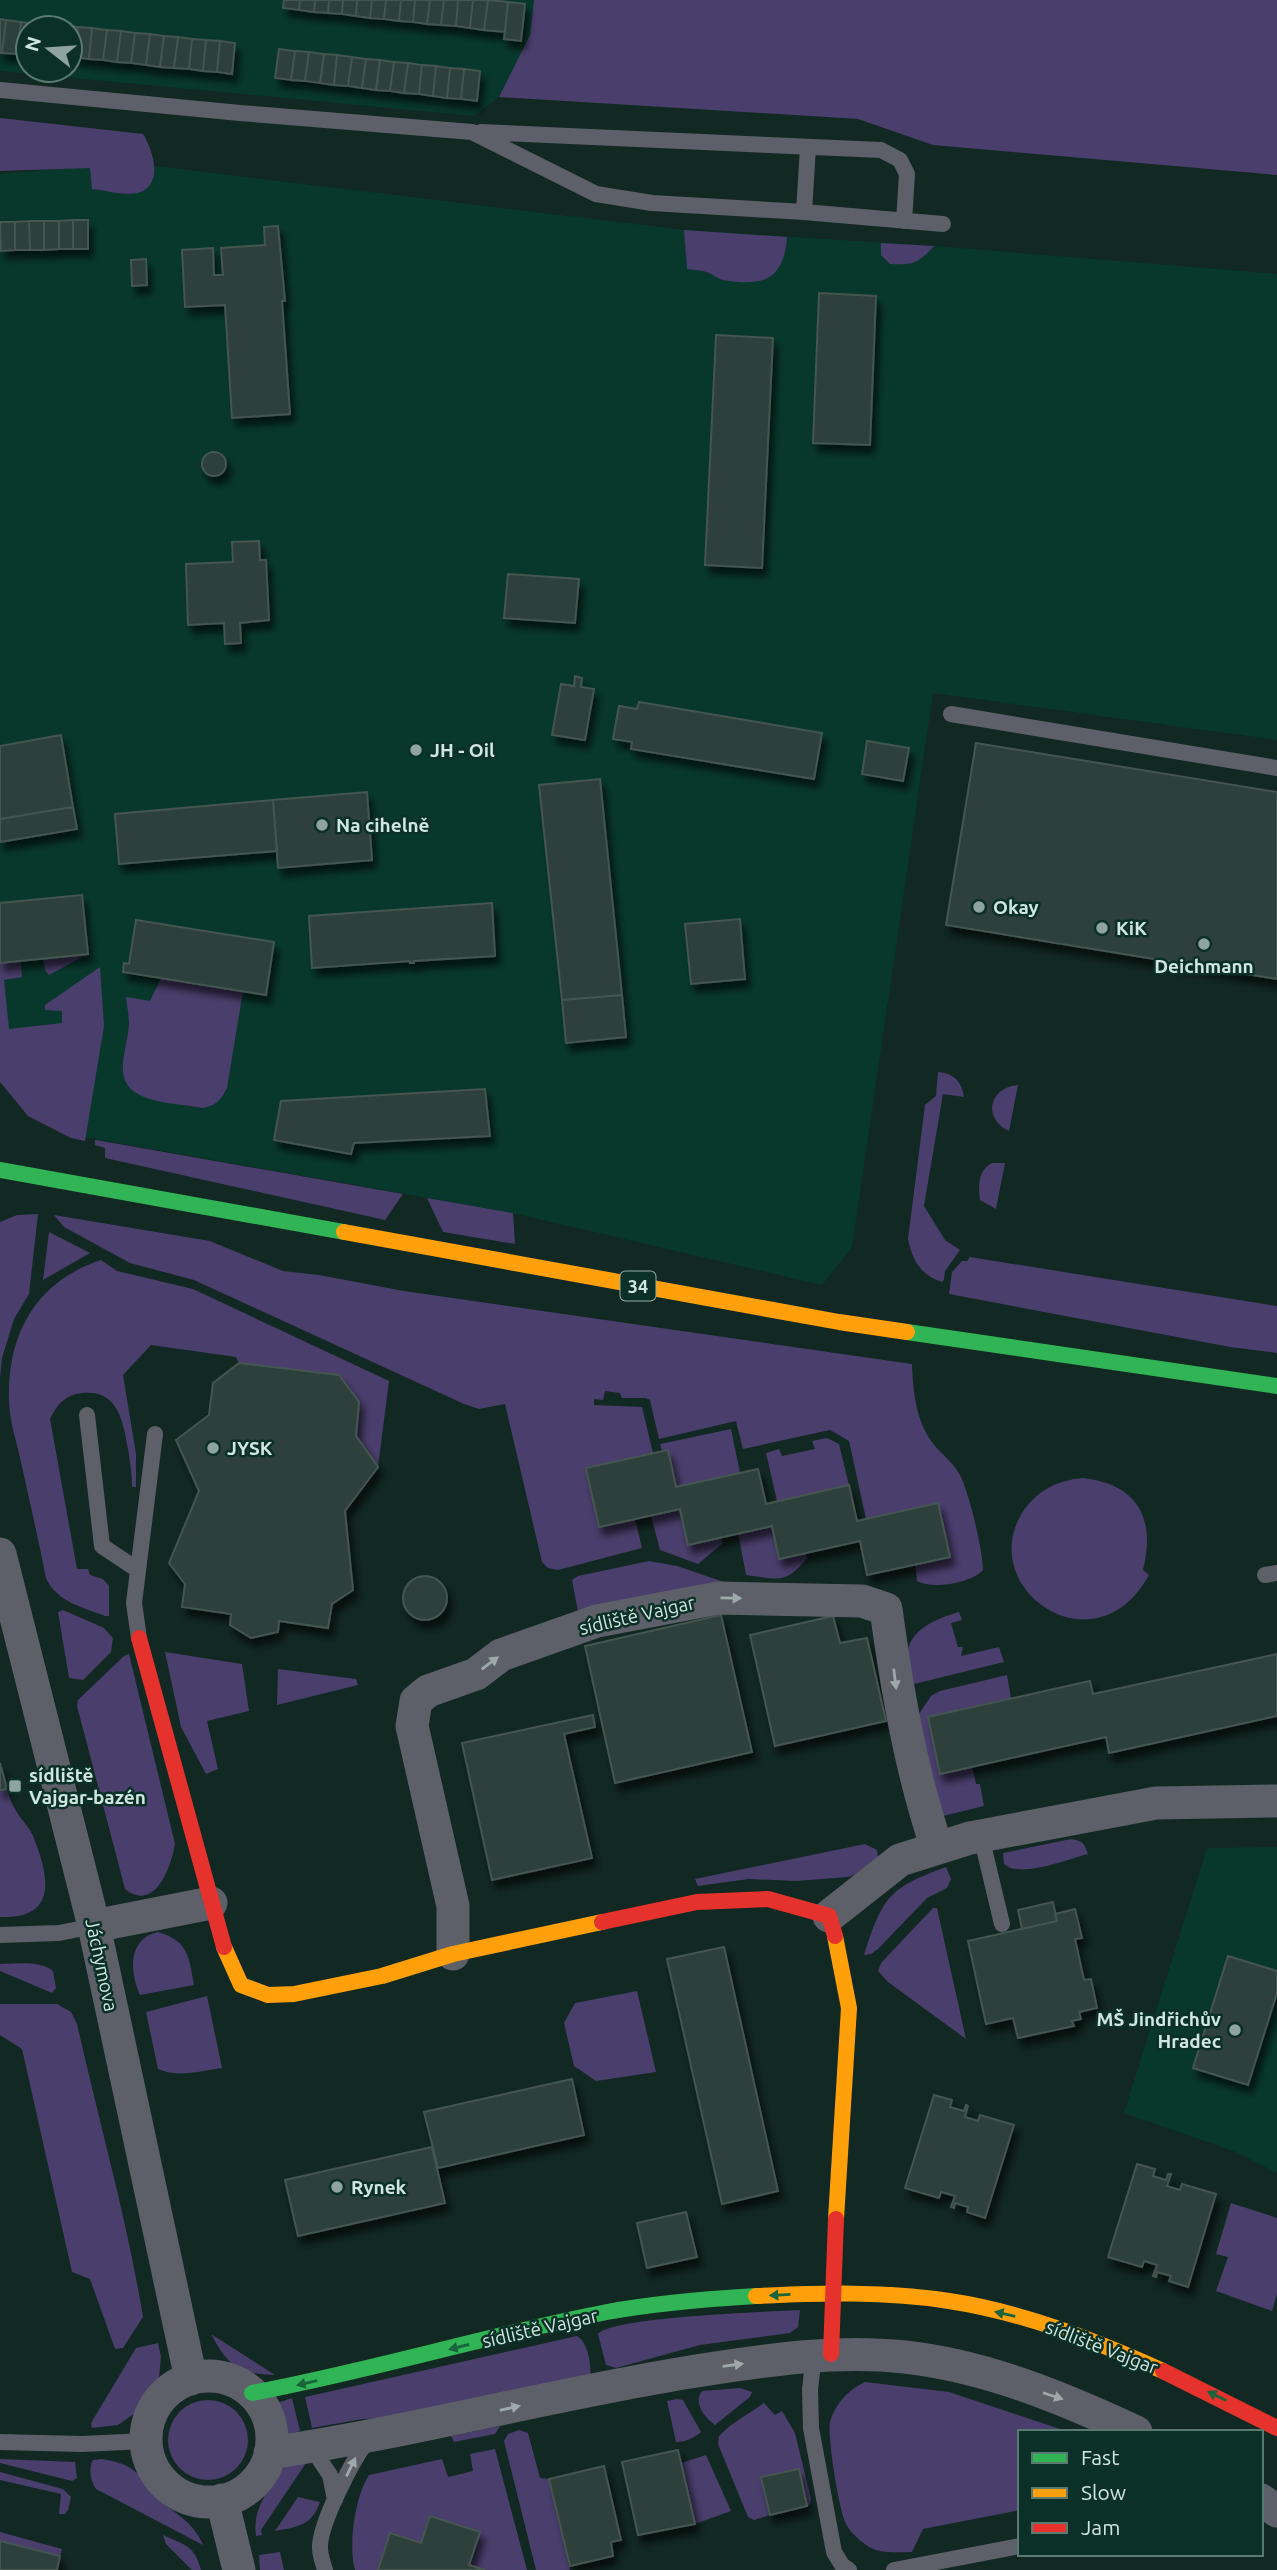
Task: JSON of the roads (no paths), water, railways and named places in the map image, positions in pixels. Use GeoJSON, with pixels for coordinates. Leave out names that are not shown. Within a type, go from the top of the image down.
{"type":"FeatureCollection","features":[{"type":"Feature","properties":{"kind":"street","name":"34"},"geometry":{"type":"LineString","coordinates":[[2,1150],[1,1172],[839,1322],[1277,1386]]}},
{"type":"Feature","properties":{"kind":"street","name":"Jáchymova"},"geometry":{"type":"LineString","coordinates":[[0,1554],[94,1926],[191,2379]]}},
{"type":"Feature","properties":{"kind":"street","name":"sídliště Vajgar"},"geometry":{"type":"LineString","coordinates":[[453,1954],[453,1906],[412,1726],[416,1702],[428,1690],[476,1674],[501,1655],[597,1621],[718,1598],[862,1601],[886,1609],[897,1692],[937,1848]]}},
{"type":"Feature","properties":{"kind":"street"},"geometry":{"type":"LineString","coordinates":[[139,1637],[223,1945],[241,1985],[268,1996],[294,1994],[382,1976],[453,1954],[697,1902],[768,1899],[829,1916]]}},
{"type":"Feature","properties":{"kind":"street"},"geometry":{"type":"LineString","coordinates":[[829,1916],[900,1860],[981,1836],[1156,1803],[1277,1801]]}},
{"type":"Feature","properties":{"kind":"street"},"geometry":{"type":"LineString","coordinates":[[94,1926],[211,1903]]}},
{"type":"Feature","properties":{"kind":"street"},"geometry":{"type":"LineString","coordinates":[[823,2355],[832,2292],[849,2008],[839,1952],[829,1916]]}},
{"type":"Feature","properties":{"kind":"street","name":"sídliště Vajgar"},"geometry":{"type":"LineString","coordinates":[[252,2393],[362,2371],[586,2316],[692,2299],[832,2292],[913,2295],[1010,2314],[1097,2342],[1158,2367],[1277,2428]]}},
{"type":"Feature","properties":{"kind":"street"},"geometry":{"type":"LineString","coordinates":[[270,2453],[496,2412],[607,2386],[747,2363],[823,2355],[905,2357],[986,2374],[1073,2402],[1132,2430]]}},
{"type":"Feature","properties":{"kind":"street"},"geometry":{"type":"LineString","coordinates":[[207,2376],[239,2384],[252,2393],[267,2415],[270,2453],[265,2466],[248,2488],[222,2500],[207,2502],[191,2500],[164,2484],[148,2457],[146,2441],[151,2414],[158,2402],[178,2384],[207,2376]]}},
{"type":"Feature","properties":{"kind":"street"},"geometry":{"type":"LineString","coordinates":[[222,2500],[239,2570]]}},
{"type":"Feature","properties":{"kind":"lane"},"geometry":{"type":"LineString","coordinates":[[0,90],[472,132],[881,150],[900,160],[907,174],[904,221]]}},
{"type":"Feature","properties":{"kind":"lane"},"geometry":{"type":"LineString","coordinates":[[472,132],[596,194],[652,203],[943,224]]}},
{"type":"Feature","properties":{"kind":"lane"},"geometry":{"type":"LineString","coordinates":[[804,212],[808,147]]}},
{"type":"Feature","properties":{"kind":"lane"},"geometry":{"type":"LineString","coordinates":[[950,714],[1277,768]]}},
{"type":"Feature","properties":{"kind":"lane"},"geometry":{"type":"LineString","coordinates":[[87,1415],[103,1546],[138,1570]]}},
{"type":"Feature","properties":{"kind":"lane"},"geometry":{"type":"LineString","coordinates":[[139,1637],[134,1603],[155,1434]]}},
{"type":"Feature","properties":{"kind":"lane"},"geometry":{"type":"LineString","coordinates":[[981,1836],[1003,1924]]}},
{"type":"Feature","properties":{"kind":"lane"},"geometry":{"type":"LineString","coordinates":[[0,1935],[59,1933],[94,1926]]}},
{"type":"Feature","properties":{"kind":"lane"},"geometry":{"type":"LineString","coordinates":[[823,2355],[810,2389],[811,2428],[834,2552],[842,2566],[849,2570]]}},
{"type":"Feature","properties":{"kind":"lane"},"geometry":{"type":"LineString","coordinates":[[325,2570],[320,2547],[335,2500],[360,2449],[371,2436]]}},
{"type":"Feature","properties":{"kind":"lane"},"geometry":{"type":"LineString","coordinates":[[0,2442],[82,2444],[146,2441]]}},
{"type":"Feature","properties":{"kind":"lane"},"geometry":{"type":"LineString","coordinates":[[311,2447],[330,2475],[335,2500]]}},
{"type":"Feature","properties":{"kind":"lane"},"geometry":{"type":"LineString","coordinates":[[894,2570],[1018,2546]]}},
{"type":"Feature","properties":{"kind":"place","name":"JH - Oil"},"geometry":{"type":"Point","coordinates":[416,750]}},
{"type":"Feature","properties":{"kind":"place","name":"Na cihelně"},"geometry":{"type":"Point","coordinates":[322,825]}},
{"type":"Feature","properties":{"kind":"place","name":"Okay"},"geometry":{"type":"Point","coordinates":[979,907]}},
{"type":"Feature","properties":{"kind":"place","name":"KiK"},"geometry":{"type":"Point","coordinates":[1102,928]}},
{"type":"Feature","properties":{"kind":"place","name":"Deichmann"},"geometry":{"type":"Point","coordinates":[1204,944]}},
{"type":"Feature","properties":{"kind":"place","name":"JYSK"},"geometry":{"type":"Point","coordinates":[213,1448]}},
{"type":"Feature","properties":{"kind":"place","name":"sídliště Vajgar-bazén"},"geometry":{"type":"Point","coordinates":[15,1786]}},
{"type":"Feature","properties":{"kind":"place","name":"MŠ Jindřichův Hradec"},"geometry":{"type":"Point","coordinates":[1235,2030]}},
{"type":"Feature","properties":{"kind":"place","name":"Rynek"},"geometry":{"type":"Point","coordinates":[337,2187]}}]}
